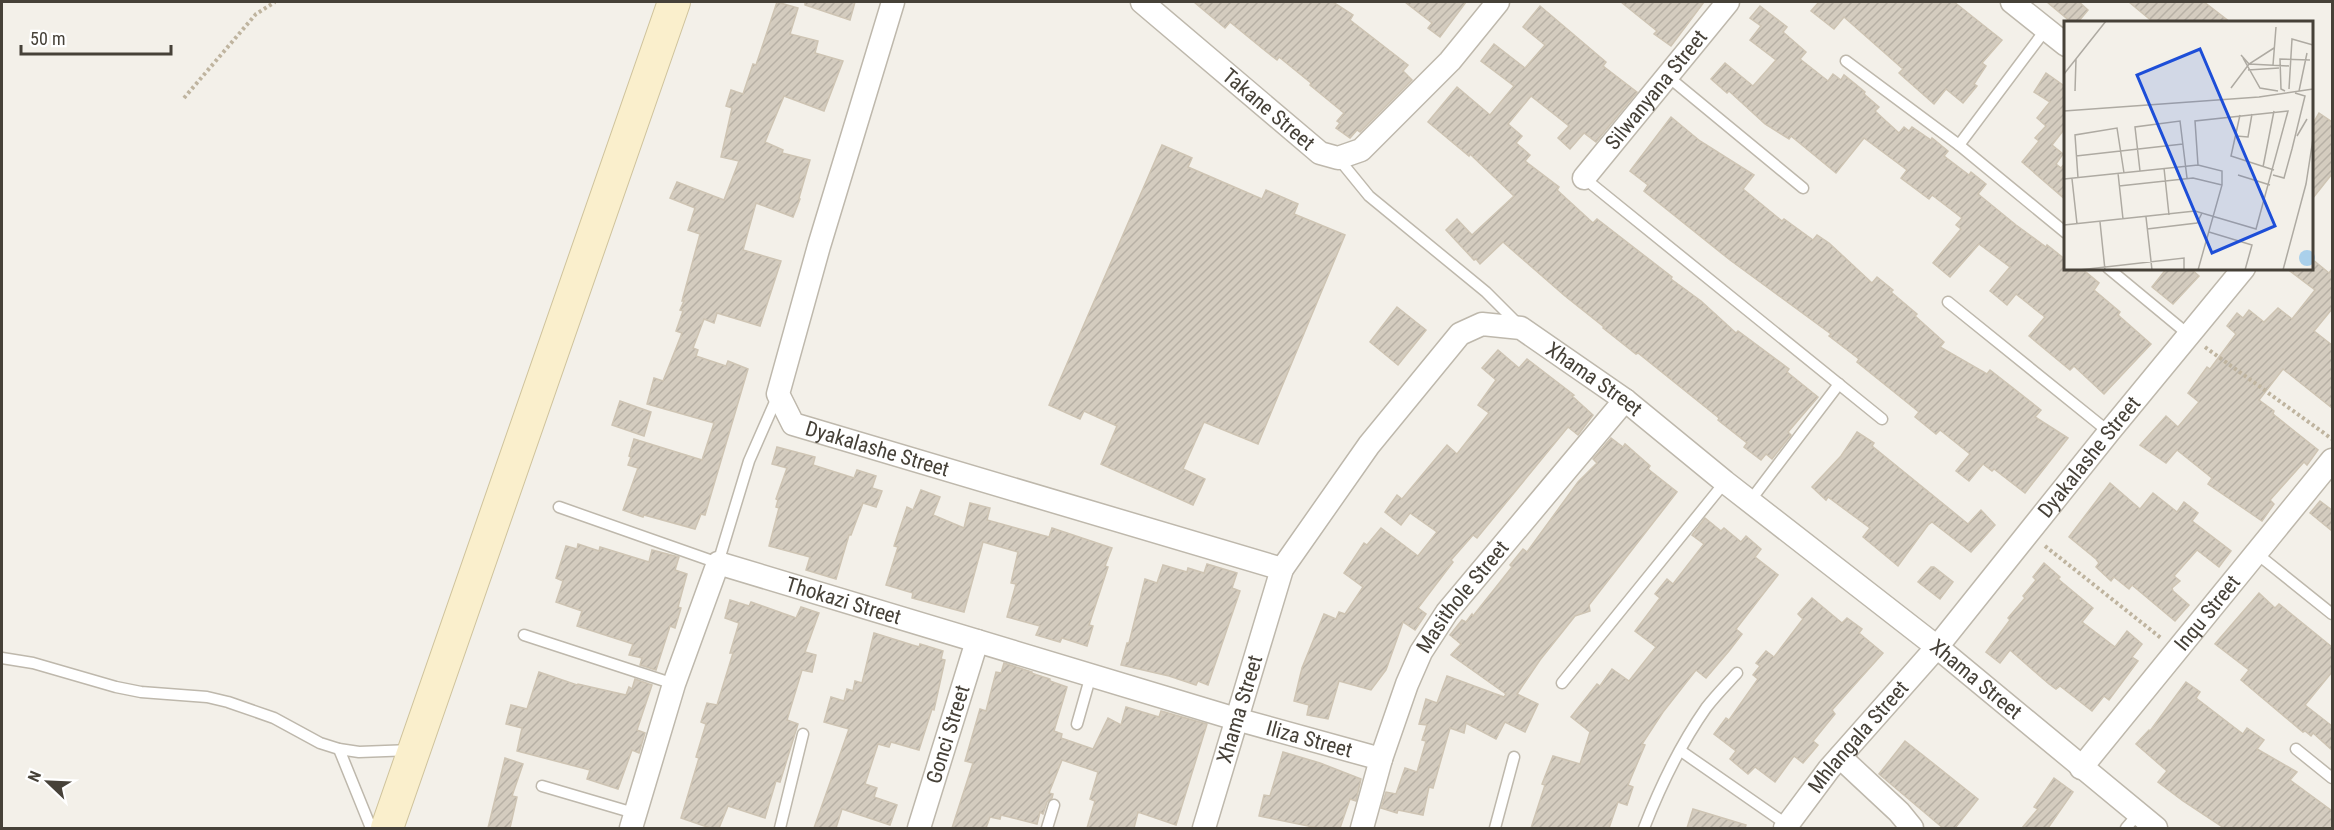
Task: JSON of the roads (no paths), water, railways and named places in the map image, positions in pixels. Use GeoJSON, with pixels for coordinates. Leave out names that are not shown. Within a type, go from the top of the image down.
{"type":"FeatureCollection","features":[{"type":"Feature","properties":{"kind":"main road"},"geometry":{"type":"LineString","coordinates":[[387,828],[675,2]]}},
{"type":"Feature","properties":{"kind":"street"},"geometry":{"type":"LineString","coordinates":[[778,394],[819,246],[893,2]]}},
{"type":"Feature","properties":{"kind":"street","name":"Takane Street"},"geometry":{"type":"LineString","coordinates":[[1147,3],[1320,153],[1338,158],[1361,150],[1450,61],[1498,2]]}},
{"type":"Feature","properties":{"kind":"street","name":"Silwanyana Street"},"geometry":{"type":"LineString","coordinates":[[1584,178],[1728,2]]}},
{"type":"Feature","properties":{"kind":"street"},"geometry":{"type":"LineString","coordinates":[[2012,2],[2064,43]]}},
{"type":"Feature","properties":{"kind":"street","name":"Dyakalashe Street"},"geometry":{"type":"LineString","coordinates":[[1937,647],[2242,270]]}},
{"type":"Feature","properties":{"kind":"street","name":"Xhama Street"},"geometry":{"type":"LineString","coordinates":[[1204,828],[1282,569],[1369,445],[1460,334],[1482,324],[1521,328],[1625,400],[1725,482],[1937,647],[2081,768],[2132,821],[2156,828]]}},
{"type":"Feature","properties":{"kind":"street","name":"Dyakalashe Street"},"geometry":{"type":"LineString","coordinates":[[778,394],[793,424],[1282,569]]}},
{"type":"Feature","properties":{"kind":"street","name":"Masithole Street"},"geometry":{"type":"LineString","coordinates":[[1362,828],[1381,759],[1421,652],[1447,612],[1625,400]]}},
{"type":"Feature","properties":{"kind":"street","name":"Inqu Street"},"geometry":{"type":"LineString","coordinates":[[2081,768],[2332,460]]}},
{"type":"Feature","properties":{"kind":"street"},"geometry":{"type":"LineString","coordinates":[[633,821],[674,684],[718,563]]}},
{"type":"Feature","properties":{"kind":"street","name":"Thokazi Street"},"geometry":{"type":"LineString","coordinates":[[718,563],[1236,719]]}},
{"type":"Feature","properties":{"kind":"street","name":"Gonci Street"},"geometry":{"type":"LineString","coordinates":[[919,828],[977,641]]}},
{"type":"Feature","properties":{"kind":"street","name":"Mhlangala Street"},"geometry":{"type":"LineString","coordinates":[[1786,826],[1840,757],[1937,647]]}},
{"type":"Feature","properties":{"kind":"street","name":"Iliza Street"},"geometry":{"type":"LineString","coordinates":[[1236,719],[1381,759]]}},
{"type":"Feature","properties":{"kind":"street"},"geometry":{"type":"LineString","coordinates":[[1840,757],[1899,812],[1912,828]]}},
{"type":"Feature","properties":{"kind":"lane"},"geometry":{"type":"LineString","coordinates":[[1959,145],[2046,29]]}},
{"type":"Feature","properties":{"kind":"lane"},"geometry":{"type":"LineString","coordinates":[[1846,61],[1959,145],[2064,231]]}},
{"type":"Feature","properties":{"kind":"lane"},"geometry":{"type":"LineString","coordinates":[[1666,75],[1803,188]]}},
{"type":"Feature","properties":{"kind":"lane"},"geometry":{"type":"LineString","coordinates":[[1338,158],[1369,196],[1486,292],[1521,328]]}},
{"type":"Feature","properties":{"kind":"lane"},"geometry":{"type":"LineString","coordinates":[[1584,178],[1882,419]]}},
{"type":"Feature","properties":{"kind":"lane"},"geometry":{"type":"LineString","coordinates":[[2110,270],[2189,335]]}},
{"type":"Feature","properties":{"kind":"lane"},"geometry":{"type":"LineString","coordinates":[[1948,302],[2109,432]]}},
{"type":"Feature","properties":{"kind":"lane"},"geometry":{"type":"LineString","coordinates":[[1750,501],[1839,384]]}},
{"type":"Feature","properties":{"kind":"lane"},"geometry":{"type":"LineString","coordinates":[[559,507],[718,563],[748,461],[778,394]]}},
{"type":"Feature","properties":{"kind":"lane"},"geometry":{"type":"LineString","coordinates":[[1562,683],[1725,482]]}},
{"type":"Feature","properties":{"kind":"lane"},"geometry":{"type":"LineString","coordinates":[[2256,553],[2332,614]]}},
{"type":"Feature","properties":{"kind":"lane"},"geometry":{"type":"LineString","coordinates":[[524,635],[674,684]]}},
{"type":"Feature","properties":{"kind":"lane"},"geometry":{"type":"LineString","coordinates":[[2,658],[33,663],[124,689],[207,697],[228,702],[274,718],[320,743],[339,749],[359,752],[414,750]]}},
{"type":"Feature","properties":{"kind":"lane"},"geometry":{"type":"LineString","coordinates":[[1644,828],[1681,751],[1707,707],[1737,673]]}},
{"type":"Feature","properties":{"kind":"lane"},"geometry":{"type":"LineString","coordinates":[[1077,724],[1091,675]]}},
{"type":"Feature","properties":{"kind":"lane"},"geometry":{"type":"LineString","coordinates":[[780,828],[803,734]]}},
{"type":"Feature","properties":{"kind":"lane"},"geometry":{"type":"LineString","coordinates":[[339,749],[371,828]]}},
{"type":"Feature","properties":{"kind":"lane"},"geometry":{"type":"LineString","coordinates":[[2296,749],[2332,778]]}},
{"type":"Feature","properties":{"kind":"lane"},"geometry":{"type":"LineString","coordinates":[[1681,751],[1786,826]]}},
{"type":"Feature","properties":{"kind":"lane"},"geometry":{"type":"LineString","coordinates":[[1495,828],[1514,757]]}},
{"type":"Feature","properties":{"kind":"lane"},"geometry":{"type":"LineString","coordinates":[[542,786],[633,821]]}},
{"type":"Feature","properties":{"kind":"lane"},"geometry":{"type":"LineString","coordinates":[[1047,828],[1053,805]]}}]}
